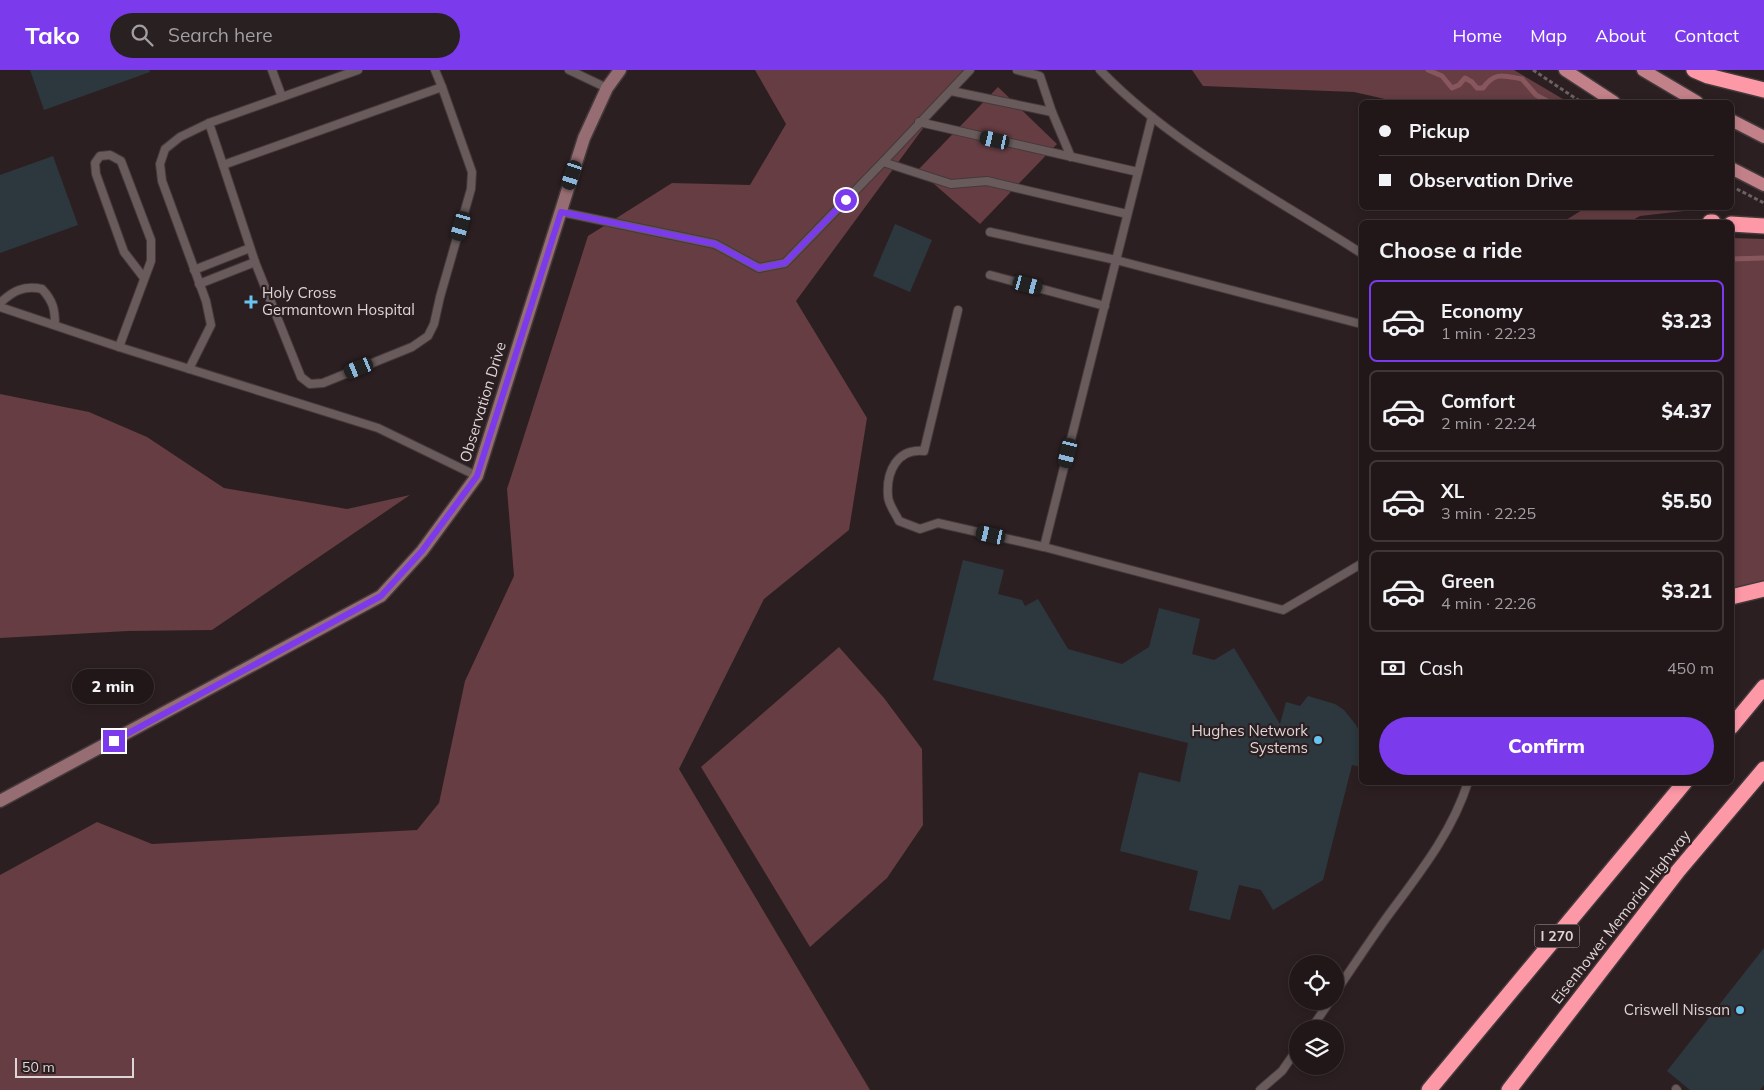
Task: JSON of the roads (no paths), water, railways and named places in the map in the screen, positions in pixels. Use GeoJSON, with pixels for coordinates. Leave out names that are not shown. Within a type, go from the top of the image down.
{"type":"FeatureCollection","features":[{"type":"Feature","properties":{"kind":"highway"},"geometry":{"type":"LineString","coordinates":[[1694,70],[1708,76],[1764,90]]}},
{"type":"Feature","properties":{"kind":"highway"},"geometry":{"type":"LineString","coordinates":[[1734,224],[1764,226]]}},
{"type":"Feature","properties":{"kind":"highway"},"geometry":{"type":"LineString","coordinates":[[1734,596],[1764,589]]}},
{"type":"Feature","properties":{"kind":"highway"},"geometry":{"type":"LineString","coordinates":[[1734,723],[1764,687]]}},
{"type":"Feature","properties":{"kind":"highway","name":"Eisenhower Memorial Highway"},"geometry":{"type":"LineString","coordinates":[[1510,1090],[1678,871],[1764,769]]}},
{"type":"Feature","properties":{"kind":"highway","name":"I 270"},"geometry":{"type":"LineString","coordinates":[[1429,1090],[1683,785]]}},
{"type":"Feature","properties":{"kind":"main road"},"geometry":{"type":"LineString","coordinates":[[1565,70],[1611,100]]}},
{"type":"Feature","properties":{"kind":"main road"},"geometry":{"type":"LineString","coordinates":[[1643,70],[1694,100]]}},
{"type":"Feature","properties":{"kind":"main road"},"geometry":{"type":"LineString","coordinates":[[1734,122],[1764,137]]}},
{"type":"Feature","properties":{"kind":"main road"},"geometry":{"type":"LineString","coordinates":[[1734,170],[1764,185]]}},
{"type":"Feature","properties":{"kind":"street","name":"Observation Drive"},"geometry":{"type":"LineString","coordinates":[[0,801],[381,596],[422,551],[477,476],[584,138],[607,88],[620,70]]}},
{"type":"Feature","properties":{"kind":"lane"},"geometry":{"type":"LineString","coordinates":[[272,70],[282,97]]}},
{"type":"Feature","properties":{"kind":"lane"},"geometry":{"type":"LineString","coordinates":[[189,369],[211,326],[206,301],[162,181],[160,164],[165,149],[180,137],[209,123],[358,70]]}},
{"type":"Feature","properties":{"kind":"lane"},"geometry":{"type":"LineString","coordinates":[[209,123],[254,262],[301,377],[310,384],[324,383],[412,347],[428,336],[434,324],[471,189],[472,172],[435,70]]}},
{"type":"Feature","properties":{"kind":"lane"},"geometry":{"type":"LineString","coordinates":[[569,70],[607,88]]}},
{"type":"Feature","properties":{"kind":"lane"},"geometry":{"type":"LineString","coordinates":[[561,212],[715,244],[759,268],[785,263],[919,122],[952,91],[970,70]]}},
{"type":"Feature","properties":{"kind":"lane"},"geometry":{"type":"LineString","coordinates":[[1017,70],[1040,76],[1052,112],[1071,157]]}},
{"type":"Feature","properties":{"kind":"lane"},"geometry":{"type":"LineString","coordinates":[[1100,70],[1152,117],[1183,140],[1359,252]]}},
{"type":"Feature","properties":{"kind":"lane"},"geometry":{"type":"LineString","coordinates":[[223,165],[442,87]]}},
{"type":"Feature","properties":{"kind":"lane"},"geometry":{"type":"LineString","coordinates":[[952,91],[1052,112]]}},
{"type":"Feature","properties":{"kind":"lane"},"geometry":{"type":"LineString","coordinates":[[1044,547],[1152,117]]}},
{"type":"Feature","properties":{"kind":"lane"},"geometry":{"type":"LineString","coordinates":[[919,122],[1138,172]]}},
{"type":"Feature","properties":{"kind":"lane"},"geometry":{"type":"LineString","coordinates":[[119,347],[151,261],[151,240],[121,161],[110,154],[100,156],[95,163],[96,174],[124,252],[144,278]]}},
{"type":"Feature","properties":{"kind":"lane"},"geometry":{"type":"LineString","coordinates":[[882,162],[951,184],[987,181],[1127,214]]}},
{"type":"Feature","properties":{"kind":"lane"},"geometry":{"type":"LineString","coordinates":[[990,232],[1116,260],[1359,323]]}},
{"type":"Feature","properties":{"kind":"lane"},"geometry":{"type":"LineString","coordinates":[[194,270],[250,248]]}},
{"type":"Feature","properties":{"kind":"lane"},"geometry":{"type":"LineString","coordinates":[[199,284],[254,262]]}},
{"type":"Feature","properties":{"kind":"lane"},"geometry":{"type":"LineString","coordinates":[[990,275],[1105,306]]}},
{"type":"Feature","properties":{"kind":"lane"},"geometry":{"type":"LineString","coordinates":[[55,326],[55,312],[52,300],[42,289],[22,288],[12,293],[0,305],[55,326],[119,347],[378,428],[477,476]]}},
{"type":"Feature","properties":{"kind":"lane"},"geometry":{"type":"LineString","coordinates":[[958,310],[924,450],[914,450],[901,456],[891,466],[888,497],[899,521],[920,528],[938,523],[1044,547],[1283,610],[1359,565]]}},
{"type":"Feature","properties":{"kind":"lane"},"geometry":{"type":"LineString","coordinates":[[1344,980],[1386,918],[1425,866],[1450,824],[1467,785]]}},
{"type":"Feature","properties":{"kind":"lane"},"geometry":{"type":"LineString","coordinates":[[1260,1090],[1282,1071],[1289,1061]]}},
{"type":"Feature","properties":{"kind":"waterway"},"geometry":{"type":"LineString","coordinates":[[1428,70],[1442,76],[1452,88],[1459,85],[1465,78],[1477,88],[1483,88],[1492,79],[1500,76],[1522,79],[1536,95],[1545,100]]}},
{"type":"Feature","properties":{"kind":"waterway"},"geometry":{"type":"LineString","coordinates":[[1734,259],[1764,258]]}},
{"type":"Feature","properties":{"kind":"place","name":"Holy Cross Germantown Hospital"},"geometry":{"type":"Point","coordinates":[251,302]}},
{"type":"Feature","properties":{"kind":"place","name":"Hughes Network Systems"},"geometry":{"type":"Point","coordinates":[1318,740]}},
{"type":"Feature","properties":{"kind":"place","name":"Criswell Nissan"},"geometry":{"type":"Point","coordinates":[1740,1010]}}]}
